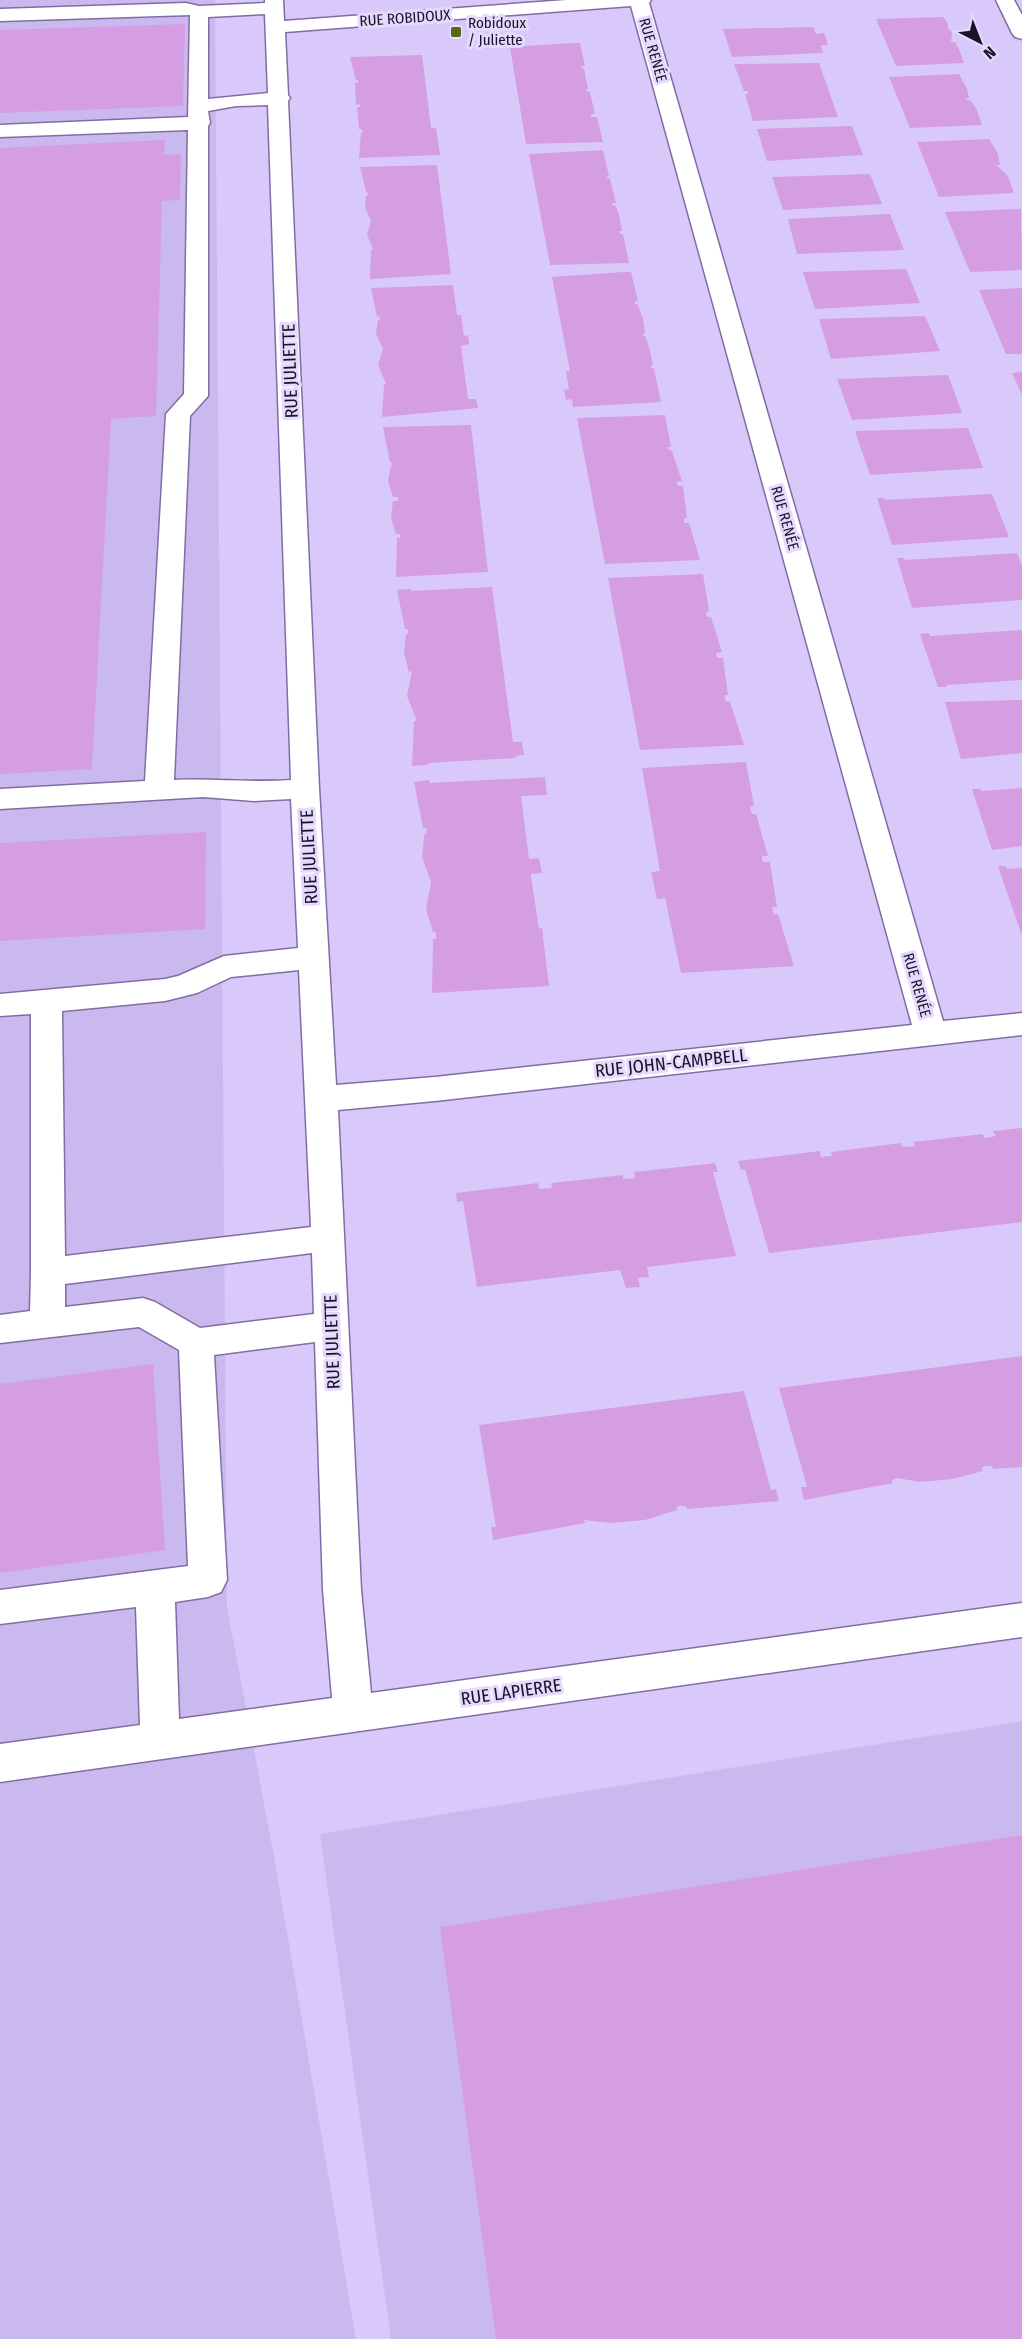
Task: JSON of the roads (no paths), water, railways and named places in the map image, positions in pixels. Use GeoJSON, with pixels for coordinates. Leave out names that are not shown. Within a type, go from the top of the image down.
{"type":"FeatureCollection","features":[{"type":"Feature","properties":{"kind":"street"},"geometry":{"type":"LineString","coordinates":[[0,3],[70,0]]}},
{"type":"Feature","properties":{"kind":"street","name":"RUE ROBIDOUX"},"geometry":{"type":"LineString","coordinates":[[0,15],[186,9],[199,12],[220,5],[275,12],[641,0]]}},
{"type":"Feature","properties":{"kind":"street","name":"RUE RENÉE"},"geometry":{"type":"LineString","coordinates":[[641,0],[931,1035]]}},
{"type":"Feature","properties":{"kind":"street"},"geometry":{"type":"LineString","coordinates":[[1005,0],[1022,33]]}},
{"type":"Feature","properties":{"kind":"street"},"geometry":{"type":"LineString","coordinates":[[159,790],[178,414],[196,396],[199,12]]}},
{"type":"Feature","properties":{"kind":"street","name":"RUE JULIETTE"},"geometry":{"type":"LineString","coordinates":[[275,12],[305,788],[328,1238],[342,1590],[353,1713]]}},
{"type":"Feature","properties":{"kind":"street"},"geometry":{"type":"LineString","coordinates":[[0,131],[200,114],[236,100],[280,98]]}},
{"type":"Feature","properties":{"kind":"street"},"geometry":{"type":"LineString","coordinates":[[0,798],[203,788],[254,792],[305,788]]}},
{"type":"Feature","properties":{"kind":"street"},"geometry":{"type":"LineString","coordinates":[[0,1005],[165,990],[186,985],[224,968],[246,963],[313,958]]}},
{"type":"Feature","properties":{"kind":"street"},"geometry":{"type":"LineString","coordinates":[[46,1001],[47,1323]]}},
{"type":"Feature","properties":{"kind":"street","name":"RUE JOHN-CAMPBELL"},"geometry":{"type":"LineString","coordinates":[[320,1099],[1022,1024]]}},
{"type":"Feature","properties":{"kind":"street"},"geometry":{"type":"LineString","coordinates":[[48,1272],[328,1238]]}},
{"type":"Feature","properties":{"kind":"street"},"geometry":{"type":"LineString","coordinates":[[142,1262],[143,1312]]}},
{"type":"Feature","properties":{"kind":"street"},"geometry":{"type":"LineString","coordinates":[[0,1329],[143,1312],[196,1343],[331,1326]]}},
{"type":"Feature","properties":{"kind":"street"},"geometry":{"type":"LineString","coordinates":[[0,1607],[208,1580],[196,1343]]}},
{"type":"Feature","properties":{"kind":"street"},"geometry":{"type":"LineString","coordinates":[[155,1588],[160,1740]]}},
{"type":"Feature","properties":{"kind":"street","name":"RUE LAPIERRE"},"geometry":{"type":"LineString","coordinates":[[0,1763],[1022,1620]]}},
{"type":"Feature","properties":{"kind":"place","name":"Robidoux / Juliette"},"geometry":{"type":"Point","coordinates":[456,32]}}]}
